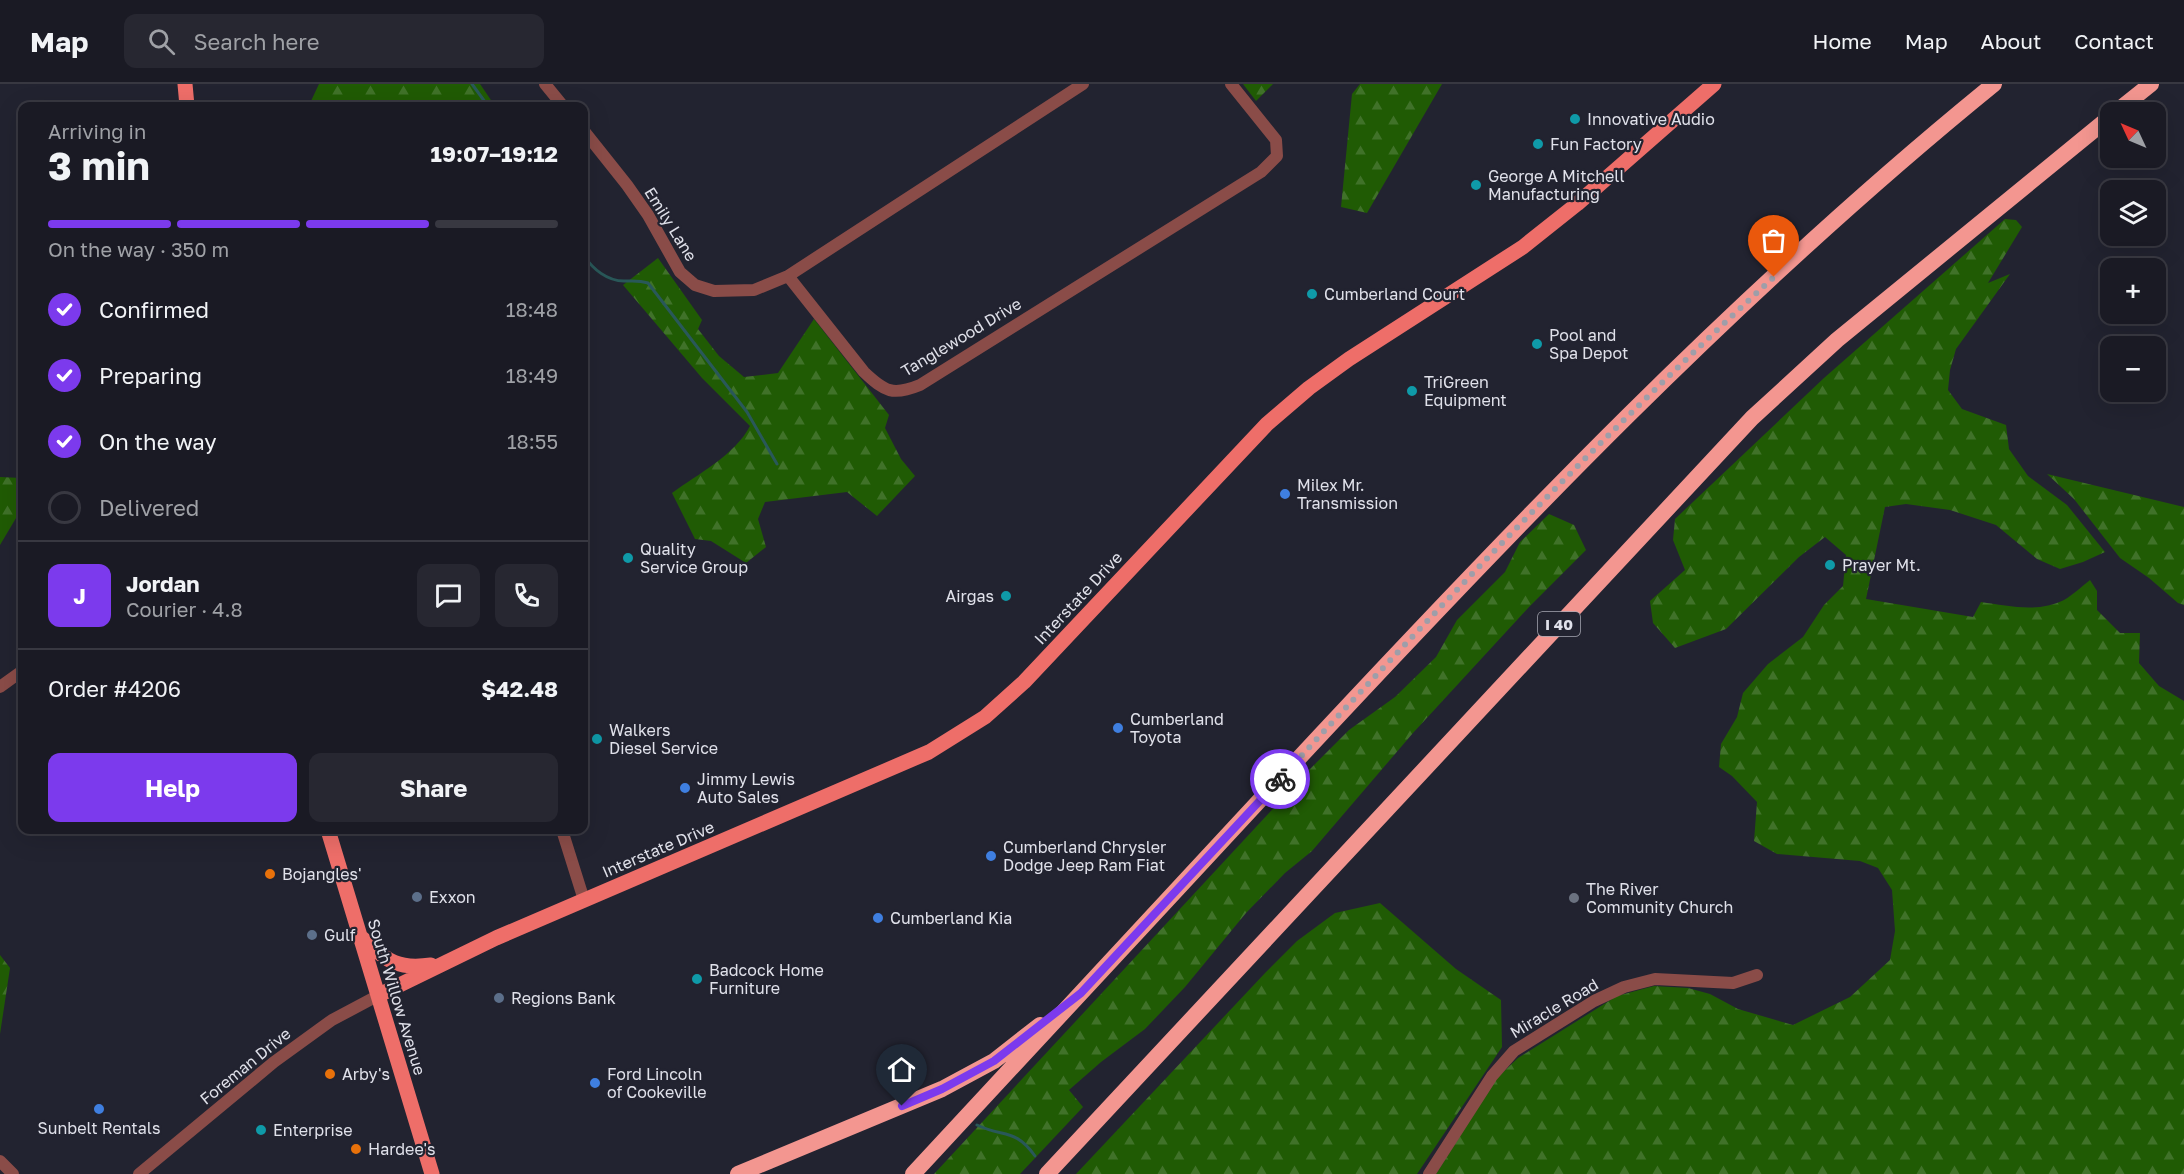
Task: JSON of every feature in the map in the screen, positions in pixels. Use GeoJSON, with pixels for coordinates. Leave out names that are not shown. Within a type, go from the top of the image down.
{"type":"FeatureCollection","features":[{"type":"Feature","properties":{"kind":"highway"},"geometry":{"type":"LineString","coordinates":[[913,1174],[1430,616],[1579,463],[1676,368],[1823,231],[1994,84]]}},
{"type":"Feature","properties":{"kind":"highway"},"geometry":{"type":"LineString","coordinates":[[2128,102],[2151,84]]}},
{"type":"Feature","properties":{"kind":"highway","name":"I 40"},"geometry":{"type":"LineString","coordinates":[[1047,1174],[1752,418],[1837,340],[2100,125]]}},
{"type":"Feature","properties":{"kind":"highway"},"geometry":{"type":"LineString","coordinates":[[738,1174],[942,1089],[994,1061],[1081,993]]}},
{"type":"Feature","properties":{"kind":"main road"},"geometry":{"type":"LineString","coordinates":[[185,84],[187,102]]}},
{"type":"Feature","properties":{"kind":"main road","name":"Interstate Drive"},"geometry":{"type":"LineString","coordinates":[[379,995],[496,938],[929,752],[985,717],[1024,682],[1267,424],[1309,388],[1349,359],[1523,247],[1577,204],[1714,84]]}},
{"type":"Feature","properties":{"kind":"main road","name":"South Willow Avenue"},"geometry":{"type":"LineString","coordinates":[[329,834],[379,995],[416,1128],[432,1174]]}},
{"type":"Feature","properties":{"kind":"main road"},"geometry":{"type":"LineString","coordinates":[[361,937],[396,964],[414,968],[443,963]]}},
{"type":"Feature","properties":{"kind":"street"},"geometry":{"type":"LineString","coordinates":[[545,84],[560,102]]}},
{"type":"Feature","properties":{"kind":"street"},"geometry":{"type":"LineString","coordinates":[[788,276],[1083,84]]}},
{"type":"Feature","properties":{"kind":"street","name":"Tanglewood Drive"},"geometry":{"type":"LineString","coordinates":[[788,276],[864,372],[878,385],[892,392],[907,390],[930,378],[1261,172],[1277,156],[1276,140],[1231,84]]}},
{"type":"Feature","properties":{"kind":"street","name":"Emily Lane"},"geometry":{"type":"LineString","coordinates":[[588,136],[648,215],[680,272],[695,285],[714,291],[754,290],[788,276]]}},
{"type":"Feature","properties":{"kind":"street"},"geometry":{"type":"LineString","coordinates":[[0,687],[18,674]]}},
{"type":"Feature","properties":{"kind":"street"},"geometry":{"type":"LineString","coordinates":[[563,834],[584,900]]}},
{"type":"Feature","properties":{"kind":"street","name":"Miracle Road"},"geometry":{"type":"LineString","coordinates":[[1429,1174],[1492,1076],[1514,1051],[1594,1001],[1624,987],[1655,979],[1724,983],[1757,975]]}},
{"type":"Feature","properties":{"kind":"street","name":"Foreman Drive"},"geometry":{"type":"LineString","coordinates":[[140,1174],[274,1062],[332,1020],[379,995]]}},
{"type":"Feature","properties":{"kind":"street"},"geometry":{"type":"LineString","coordinates":[[0,1161],[12,1174]]}},
{"type":"Feature","properties":{"kind":"green space"},"geometry":{"type":"Polygon","coordinates":[[[319,84],[480,84],[492,102],[311,102],[319,84]]]}},
{"type":"Feature","properties":{"kind":"green space"},"geometry":{"type":"Polygon","coordinates":[[[1243,84],[1273,84],[1256,101],[1243,84]]]}},
{"type":"Feature","properties":{"kind":"green space"},"geometry":{"type":"Polygon","coordinates":[[[1360,84],[1442,84],[1367,213],[1341,207],[1352,94],[1360,84]]]}},
{"type":"Feature","properties":{"kind":"green space"},"geometry":{"type":"Polygon","coordinates":[[[2005,219],[2016,220],[2022,227],[1988,283],[2010,274],[1956,349],[1950,370],[1948,390],[1962,409],[2006,425],[2009,449],[2028,476],[2067,505],[2105,552],[2060,569],[2037,559],[1996,525],[1950,510],[1906,504],[1885,507],[1866,599],[1973,617],[1981,602],[2013,607],[2054,604],[2067,598],[2090,580],[2097,591],[2097,610],[2120,633],[2140,633],[2139,663],[2159,686],[2184,701],[2184,1174],[1436,1174],[1496,1079],[1518,1058],[1617,996],[1654,986],[1688,988],[1710,994],[1738,1009],[1793,1025],[1850,997],[1890,960],[1895,931],[1892,890],[1878,868],[1860,861],[1777,854],[1754,841],[1757,802],[1732,776],[1719,767],[1721,744],[1737,717],[1743,693],[1768,664],[1803,637],[1824,605],[1843,586],[1846,555],[1825,537],[1799,557],[1726,629],[1675,648],[1653,623],[1650,601],[1685,570],[1673,540],[1675,519],[1824,378],[2005,219]]]}},
{"type":"Feature","properties":{"kind":"green space"},"geometry":{"type":"Polygon","coordinates":[[[658,258],[702,320],[698,329],[719,356],[744,377],[778,373],[814,319],[889,415],[885,428],[901,459],[915,476],[877,516],[847,492],[765,502],[758,519],[766,547],[746,563],[711,541],[695,539],[672,493],[726,455],[750,426],[702,378],[623,285],[658,258]]]}},
{"type":"Feature","properties":{"kind":"green space"},"geometry":{"type":"Polygon","coordinates":[[[2047,474],[2184,507],[2184,605],[2178,603],[2149,578],[2120,558],[2074,499],[2047,474]]]}},
{"type":"Feature","properties":{"kind":"green space"},"geometry":{"type":"Polygon","coordinates":[[[0,477],[18,478],[18,515],[0,545],[0,477]]]}},
{"type":"Feature","properties":{"kind":"green space"},"geometry":{"type":"Polygon","coordinates":[[[1549,514],[1574,525],[1586,550],[1529,607],[1413,733],[1312,851],[1285,873],[1246,913],[1185,987],[1145,1029],[1101,1062],[1069,1090],[1083,1107],[1020,1174],[934,1174],[1307,772],[1349,730],[1395,697],[1436,657],[1457,620],[1505,572],[1520,542],[1549,514]]]}},
{"type":"Feature","properties":{"kind":"green space"},"geometry":{"type":"Polygon","coordinates":[[[1380,903],[1456,969],[1501,1000],[1502,1047],[1417,1174],[1076,1174],[1297,941],[1335,913],[1380,903]]]}},
{"type":"Feature","properties":{"kind":"green space"},"geometry":{"type":"Polygon","coordinates":[[[0,955],[10,968],[0,1034],[0,955]]]}},
{"type":"Feature","properties":{"kind":"waterway"},"geometry":{"type":"LineString","coordinates":[[472,84],[485,102]]}},
{"type":"Feature","properties":{"kind":"waterway"},"geometry":{"type":"LineString","coordinates":[[588,260],[606,277],[648,283],[747,412],[777,464]]}},
{"type":"Feature","properties":{"kind":"waterway"},"geometry":{"type":"LineString","coordinates":[[977,1125],[1015,1137],[1035,1156]]}},
{"type":"Feature","properties":{"kind":"way so far"},"geometry":{"type":"LineString","coordinates":[[1280,779],[1430,616],[1563,479],[1676,368],[1774,277]]}},
{"type":"Feature","properties":{"kind":"place","name":"Innovative Audio"},"geometry":{"type":"Point","coordinates":[1575,119]}},
{"type":"Feature","properties":{"kind":"place","name":"Fun Factory"},"geometry":{"type":"Point","coordinates":[1538,144]}},
{"type":"Feature","properties":{"kind":"place","name":"George A Mitchell Manufacturing"},"geometry":{"type":"Point","coordinates":[1476,185]}},
{"type":"Feature","properties":{"kind":"place","name":"Cumberland Court"},"geometry":{"type":"Point","coordinates":[1312,294]}},
{"type":"Feature","properties":{"kind":"place","name":"Pool and Spa Depot"},"geometry":{"type":"Point","coordinates":[1537,344]}},
{"type":"Feature","properties":{"kind":"place","name":"TriGreen Equipment"},"geometry":{"type":"Point","coordinates":[1412,391]}},
{"type":"Feature","properties":{"kind":"place","name":"Milex Mr. Transmission"},"geometry":{"type":"Point","coordinates":[1285,494]}},
{"type":"Feature","properties":{"kind":"place","name":"Quality Service Group"},"geometry":{"type":"Point","coordinates":[628,558]}},
{"type":"Feature","properties":{"kind":"place","name":"Prayer Mt."},"geometry":{"type":"Point","coordinates":[1830,565]}},
{"type":"Feature","properties":{"kind":"place","name":"Airgas"},"geometry":{"type":"Point","coordinates":[1006,596]}},
{"type":"Feature","properties":{"kind":"place","name":"Cumberland Toyota"},"geometry":{"type":"Point","coordinates":[1118,728]}},
{"type":"Feature","properties":{"kind":"place","name":"Walkers Diesel Service"},"geometry":{"type":"Point","coordinates":[597,739]}},
{"type":"Feature","properties":{"kind":"place","name":"Jimmy Lewis Auto Sales"},"geometry":{"type":"Point","coordinates":[685,788]}},
{"type":"Feature","properties":{"kind":"place","name":"Cumberland Chrysler Dodge Jeep Ram Fiat"},"geometry":{"type":"Point","coordinates":[991,856]}},
{"type":"Feature","properties":{"kind":"place","name":"Bojangles'"},"geometry":{"type":"Point","coordinates":[270,874]}},
{"type":"Feature","properties":{"kind":"place","name":"Exxon"},"geometry":{"type":"Point","coordinates":[417,897]}},
{"type":"Feature","properties":{"kind":"place","name":"The River Community Church"},"geometry":{"type":"Point","coordinates":[1574,898]}},
{"type":"Feature","properties":{"kind":"place","name":"Cumberland Kia"},"geometry":{"type":"Point","coordinates":[878,918]}},
{"type":"Feature","properties":{"kind":"place","name":"Gulf"},"geometry":{"type":"Point","coordinates":[312,935]}},
{"type":"Feature","properties":{"kind":"place","name":"Badcock Home Furniture"},"geometry":{"type":"Point","coordinates":[697,979]}},
{"type":"Feature","properties":{"kind":"place","name":"Regions Bank"},"geometry":{"type":"Point","coordinates":[499,998]}},
{"type":"Feature","properties":{"kind":"place","name":"Arby's"},"geometry":{"type":"Point","coordinates":[330,1074]}},
{"type":"Feature","properties":{"kind":"place","name":"Ford Lincoln of Cookeville"},"geometry":{"type":"Point","coordinates":[595,1083]}},
{"type":"Feature","properties":{"kind":"place","name":"Sunbelt Rentals"},"geometry":{"type":"Point","coordinates":[99,1109]}},
{"type":"Feature","properties":{"kind":"place","name":"Enterprise"},"geometry":{"type":"Point","coordinates":[261,1130]}},
{"type":"Feature","properties":{"kind":"place","name":"Hardee's"},"geometry":{"type":"Point","coordinates":[356,1149]}},
{"type":"Feature","properties":{"kind":"route"},"geometry":{"type":"LineString","coordinates":[[902,1106],[942,1089],[994,1061],[1081,993],[1280,779]]}}]}
